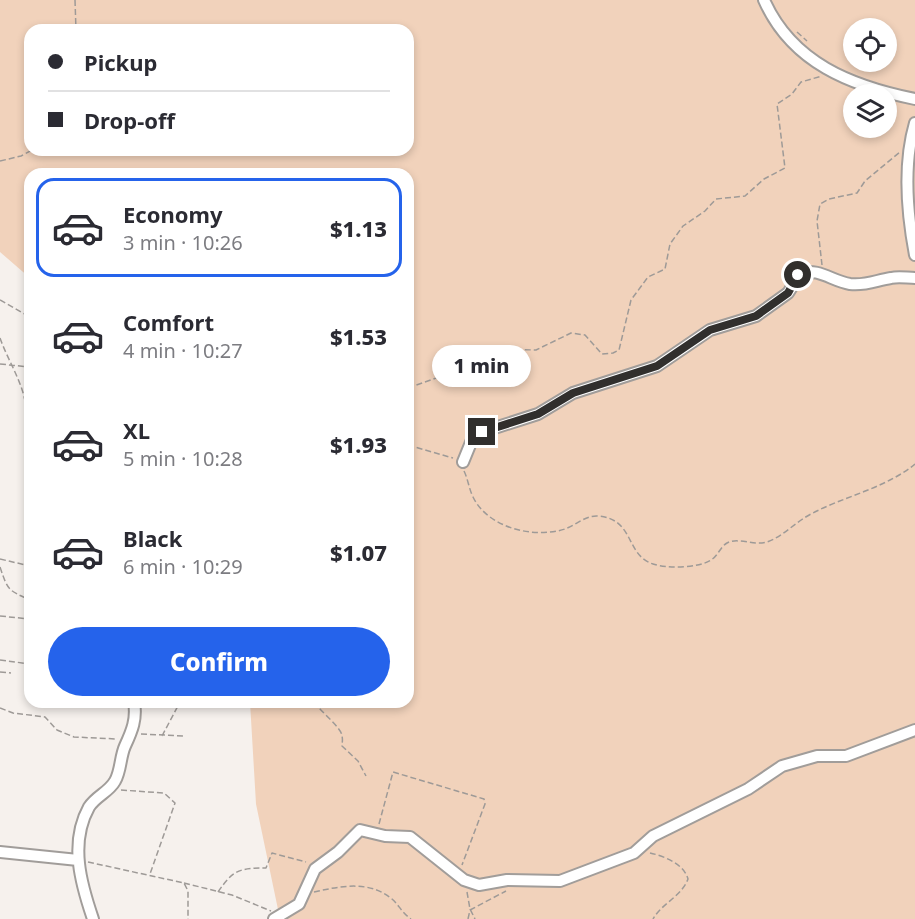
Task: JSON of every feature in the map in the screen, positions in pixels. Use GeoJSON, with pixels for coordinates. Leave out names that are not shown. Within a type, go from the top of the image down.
{"type":"FeatureCollection","features":[{"type":"Feature","properties":{"kind":"street"},"geometry":{"type":"LineString","coordinates":[[764,0],[782,33],[805,55],[834,74],[864,87],[915,99]]}},
{"type":"Feature","properties":{"kind":"street"},"geometry":{"type":"LineString","coordinates":[[915,123],[908,147],[909,209],[915,255]]}},
{"type":"Feature","properties":{"kind":"street"},"geometry":{"type":"LineString","coordinates":[[463,462],[472,440],[482,432],[538,414],[573,393],[650,369],[710,330],[756,316],[788,293],[801,273],[816,271],[853,284],[874,283],[890,278],[915,278]]}},
{"type":"Feature","properties":{"kind":"street"},"geometry":{"type":"LineString","coordinates":[[93,919],[83,890],[78,860],[85,817],[90,806],[115,782],[123,753],[132,733],[134,708]]}},
{"type":"Feature","properties":{"kind":"street"},"geometry":{"type":"LineString","coordinates":[[277,917],[299,903],[312,875],[319,866],[338,852],[359,830],[414,838],[459,875],[479,885],[521,880],[560,881],[634,853],[653,836],[748,789],[782,766],[817,756],[846,756],[915,730]]}},
{"type":"Feature","properties":{"kind":"street"},"geometry":{"type":"LineString","coordinates":[[0,852],[78,860]]}},
{"type":"Feature","properties":{"kind":"path"},"geometry":{"type":"LineString","coordinates":[[75,0],[75,24]]}},
{"type":"Feature","properties":{"kind":"path"},"geometry":{"type":"LineString","coordinates":[[797,32],[814,48]]}},
{"type":"Feature","properties":{"kind":"path"},"geometry":{"type":"LineString","coordinates":[[414,386],[439,377],[480,352],[494,349],[536,350],[571,333],[585,335],[602,354],[618,350],[631,300],[648,277],[666,269],[669,247],[684,226],[705,212],[716,199],[745,196],[764,179],[785,168],[778,123],[779,101],[792,94],[804,80],[834,74]]}},
{"type":"Feature","properties":{"kind":"path"},"geometry":{"type":"LineString","coordinates":[[824,274],[817,221],[820,204],[829,199],[858,193],[865,181],[891,157],[908,147]]}},
{"type":"Feature","properties":{"kind":"path"},"geometry":{"type":"LineString","coordinates":[[0,161],[24,154]]}},
{"type":"Feature","properties":{"kind":"path"},"geometry":{"type":"LineString","coordinates":[[0,300],[24,314]]}},
{"type":"Feature","properties":{"kind":"path"},"geometry":{"type":"LineString","coordinates":[[0,338],[13,366],[24,402]]}},
{"type":"Feature","properties":{"kind":"path"},"geometry":{"type":"LineString","coordinates":[[0,364],[24,367]]}},
{"type":"Feature","properties":{"kind":"path"},"geometry":{"type":"LineString","coordinates":[[414,446],[463,462],[473,497],[484,512],[496,521],[538,532],[566,528],[595,516],[611,519],[625,528],[638,554],[654,565],[666,566],[709,561],[727,543],[734,541],[752,544],[766,542],[778,537],[813,513],[886,481],[915,464]]}},
{"type":"Feature","properties":{"kind":"path"},"geometry":{"type":"LineString","coordinates":[[0,559],[24,565]]}},
{"type":"Feature","properties":{"kind":"path"},"geometry":{"type":"LineString","coordinates":[[0,567],[9,590],[24,597]]}},
{"type":"Feature","properties":{"kind":"path"},"geometry":{"type":"LineString","coordinates":[[0,616],[24,618]]}},
{"type":"Feature","properties":{"kind":"path"},"geometry":{"type":"LineString","coordinates":[[0,660],[24,663]]}},
{"type":"Feature","properties":{"kind":"path"},"geometry":{"type":"LineString","coordinates":[[0,672],[11,673]]}},
{"type":"Feature","properties":{"kind":"path"},"geometry":{"type":"LineString","coordinates":[[0,708],[13,714],[45,717],[57,730],[78,738],[94,737],[114,740],[132,733],[185,736]]}},
{"type":"Feature","properties":{"kind":"path"},"geometry":{"type":"LineString","coordinates":[[162,736],[177,708]]}},
{"type":"Feature","properties":{"kind":"path"},"geometry":{"type":"LineString","coordinates":[[318,708],[339,730],[342,735],[342,746],[358,761],[366,776]]}},
{"type":"Feature","properties":{"kind":"path"},"geometry":{"type":"LineString","coordinates":[[377,834],[393,772],[484,799],[485,804],[459,875]]}},
{"type":"Feature","properties":{"kind":"path"},"geometry":{"type":"LineString","coordinates":[[104,792],[152,790],[164,793],[173,799],[173,812],[150,874]]}},
{"type":"Feature","properties":{"kind":"path"},"geometry":{"type":"LineString","coordinates":[[218,892],[230,874],[241,869],[266,868],[272,853],[319,866]]}},
{"type":"Feature","properties":{"kind":"path"},"geometry":{"type":"LineString","coordinates":[[634,853],[662,856],[684,870],[687,875],[687,883],[682,891],[658,911],[653,919]]}},
{"type":"Feature","properties":{"kind":"path"},"geometry":{"type":"LineString","coordinates":[[78,860],[150,874],[218,892],[254,903],[277,917]]}},
{"type":"Feature","properties":{"kind":"path"},"geometry":{"type":"LineString","coordinates":[[470,910],[491,900],[521,880]]}},
{"type":"Feature","properties":{"kind":"path"},"geometry":{"type":"LineString","coordinates":[[184,883],[188,891],[188,919]]}},
{"type":"Feature","properties":{"kind":"path"},"geometry":{"type":"LineString","coordinates":[[305,894],[347,885],[373,888],[391,898],[400,911],[411,919]]}},
{"type":"Feature","properties":{"kind":"path"},"geometry":{"type":"LineString","coordinates":[[467,891],[470,910],[475,919]]}},
{"type":"Feature","properties":{"kind":"path"},"geometry":{"type":"LineString","coordinates":[[468,919],[470,910]]}},
{"type":"Feature","properties":{"kind":"shaded area"},"geometry":{"type":"Polygon","coordinates":[[[0,0],[915,0],[915,919],[280,919],[256,804],[250,708],[414,708],[414,168],[24,168],[24,273],[0,252],[0,0]]]}},
{"type":"Feature","properties":{"kind":"route"},"geometry":{"type":"LineString","coordinates":[[482,432],[538,414],[573,393],[657,366],[710,330],[756,316],[788,293],[798,275]]}}]}
